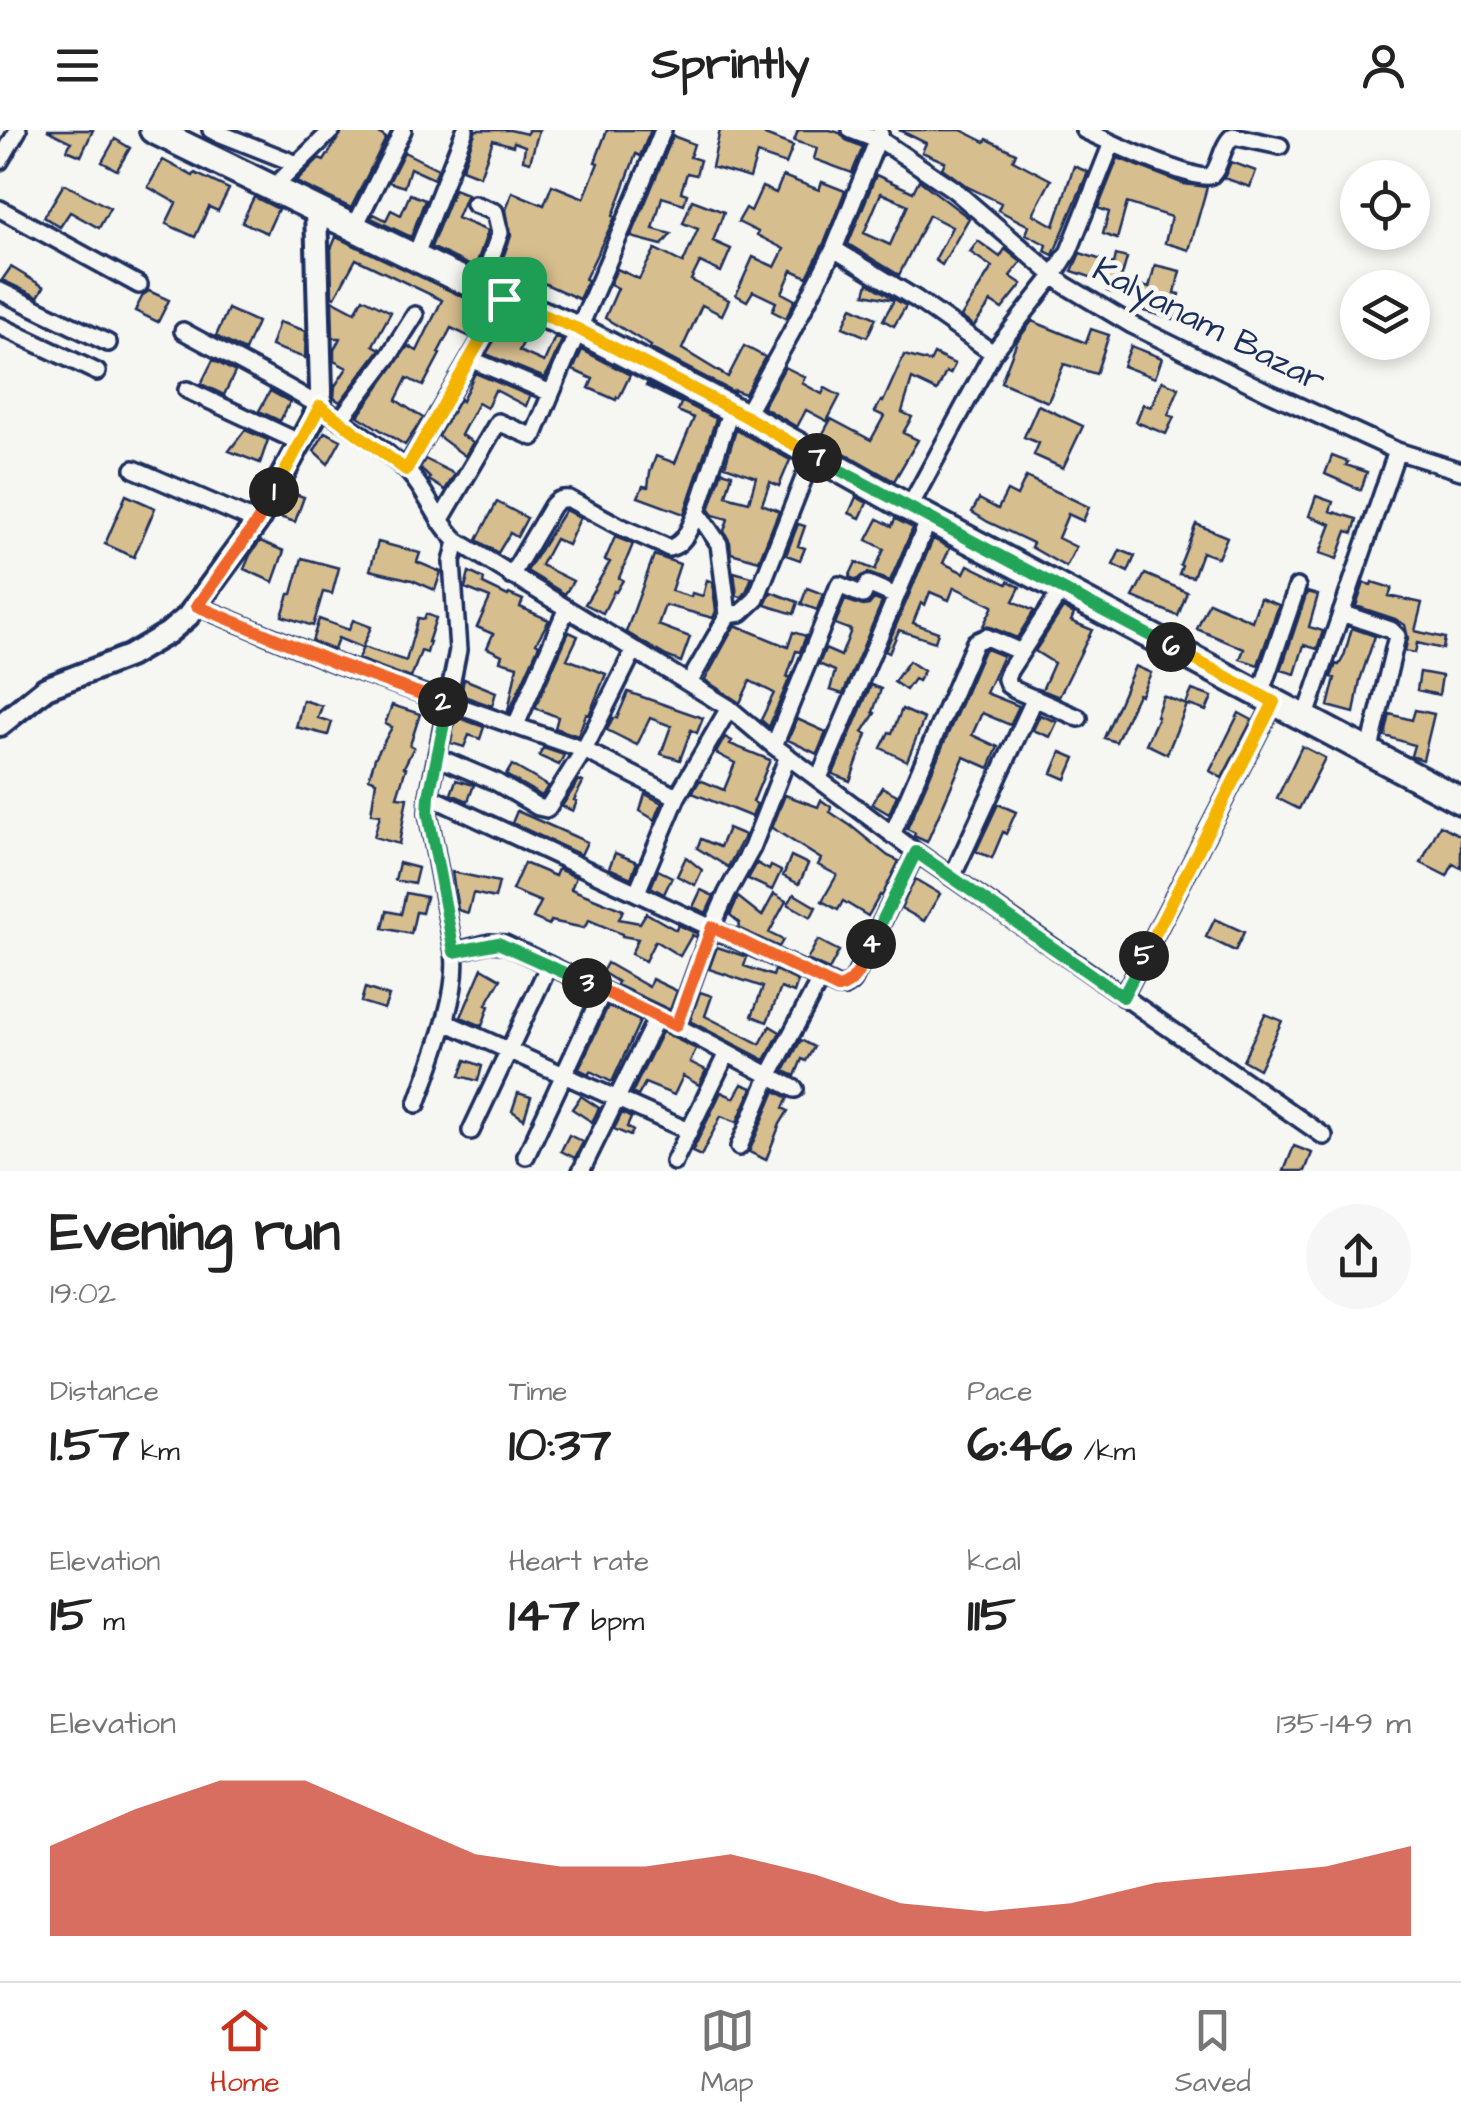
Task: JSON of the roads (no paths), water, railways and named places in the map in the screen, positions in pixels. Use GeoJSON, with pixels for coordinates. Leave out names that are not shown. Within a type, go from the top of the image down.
{"type":"FeatureCollection","features":[{"type":"Feature","properties":{"kind":"main road"},"geometry":{"type":"LineString","coordinates":[[153,130],[480,288],[578,329],[1461,802]]}},
{"type":"Feature","properties":{"kind":"street"},"geometry":{"type":"LineString","coordinates":[[0,160],[18,130]]}},
{"type":"Feature","properties":{"kind":"street"},"geometry":{"type":"LineString","coordinates":[[211,130],[298,164]]}},
{"type":"Feature","properties":{"kind":"street"},"geometry":{"type":"LineString","coordinates":[[272,188],[332,130]]}},
{"type":"Feature","properties":{"kind":"street"},"geometry":{"type":"LineString","coordinates":[[355,226],[404,130]]}},
{"type":"Feature","properties":{"kind":"street"},"geometry":{"type":"LineString","coordinates":[[415,257],[465,130]]}},
{"type":"Feature","properties":{"kind":"street"},"geometry":{"type":"LineString","coordinates":[[440,520],[498,422],[533,437],[663,130]]}},
{"type":"Feature","properties":{"kind":"street","name":"Kalyanam Bazar"},"geometry":{"type":"LineString","coordinates":[[851,130],[879,134],[953,189],[1065,285],[1132,325],[1397,451],[1461,470]]}},
{"type":"Feature","properties":{"kind":"street"},"geometry":{"type":"LineString","coordinates":[[1084,130],[1204,177],[1214,172],[1233,136],[1280,146]]}},
{"type":"Feature","properties":{"kind":"street"},"geometry":{"type":"LineString","coordinates":[[511,576],[556,500],[563,498],[669,548],[684,539],[738,412],[792,334],[834,249],[879,134]]}},
{"type":"Feature","properties":{"kind":"street"},"geometry":{"type":"LineString","coordinates":[[819,778],[896,596],[919,514],[993,354],[1054,275],[1072,245],[1112,143]]}},
{"type":"Feature","properties":{"kind":"street"},"geometry":{"type":"LineString","coordinates":[[474,204],[495,212],[500,233],[480,288]]}},
{"type":"Feature","properties":{"kind":"street"},"geometry":{"type":"LineString","coordinates":[[0,209],[139,285]]}},
{"type":"Feature","properties":{"kind":"street"},"geometry":{"type":"LineString","coordinates":[[0,725],[46,688],[118,662],[168,634],[197,606],[257,522],[320,406],[316,209]]}},
{"type":"Feature","properties":{"kind":"street"},"geometry":{"type":"LineString","coordinates":[[834,249],[916,299],[993,354]]}},
{"type":"Feature","properties":{"kind":"street"},"geometry":{"type":"LineString","coordinates":[[0,291],[108,343]]}},
{"type":"Feature","properties":{"kind":"street"},"geometry":{"type":"LineString","coordinates":[[406,470],[504,299]]}},
{"type":"Feature","properties":{"kind":"street"},"geometry":{"type":"LineString","coordinates":[[340,420],[415,315]]}},
{"type":"Feature","properties":{"kind":"street"},"geometry":{"type":"LineString","coordinates":[[0,326],[97,372]]}},
{"type":"Feature","properties":{"kind":"street"},"geometry":{"type":"LineString","coordinates":[[183,330],[340,420],[406,470],[457,541],[728,708],[916,852],[1324,1136]]}},
{"type":"Feature","properties":{"kind":"street"},"geometry":{"type":"LineString","coordinates":[[470,359],[551,393]]}},
{"type":"Feature","properties":{"kind":"street"},"geometry":{"type":"LineString","coordinates":[[186,390],[301,443]]}},
{"type":"Feature","properties":{"kind":"street"},"geometry":{"type":"LineString","coordinates":[[1305,719],[1397,451]]}},
{"type":"Feature","properties":{"kind":"street"},"geometry":{"type":"LineString","coordinates":[[728,616],[741,613],[756,600],[812,456]]}},
{"type":"Feature","properties":{"kind":"street"},"geometry":{"type":"LineString","coordinates":[[134,470],[257,522]]}},
{"type":"Feature","properties":{"kind":"street"},"geometry":{"type":"LineString","coordinates":[[689,683],[728,616],[719,544],[697,512]]}},
{"type":"Feature","properties":{"kind":"street"},"geometry":{"type":"LineString","coordinates":[[417,1104],[445,1022],[455,970],[429,796],[458,650],[452,562],[457,541]]}},
{"type":"Feature","properties":{"kind":"street"},"geometry":{"type":"LineString","coordinates":[[676,1026],[726,893],[752,848],[839,585],[863,595],[868,584],[896,596]]}},
{"type":"Feature","properties":{"kind":"street"},"geometry":{"type":"LineString","coordinates":[[1123,997],[1267,698],[1297,587]]}},
{"type":"Feature","properties":{"kind":"street"},"geometry":{"type":"LineString","coordinates":[[1062,589],[1006,679],[1008,685],[1079,718]]}},
{"type":"Feature","properties":{"kind":"street"},"geometry":{"type":"LineString","coordinates":[[197,606],[335,663],[584,750],[677,797]]}},
{"type":"Feature","properties":{"kind":"street"},"geometry":{"type":"LineString","coordinates":[[516,726],[566,610]]}},
{"type":"Feature","properties":{"kind":"street"},"geometry":{"type":"LineString","coordinates":[[1342,613],[1391,630],[1397,636],[1369,753]]}},
{"type":"Feature","properties":{"kind":"street"},"geometry":{"type":"LineString","coordinates":[[892,834],[975,642],[986,637],[1021,652]]}},
{"type":"Feature","properties":{"kind":"street"},"geometry":{"type":"LineString","coordinates":[[437,757],[496,782],[543,809],[550,806],[584,750],[634,650]]}},
{"type":"Feature","properties":{"kind":"street"},"geometry":{"type":"LineString","coordinates":[[952,877],[1036,698]]}},
{"type":"Feature","properties":{"kind":"street"},"geometry":{"type":"LineString","coordinates":[[637,892],[677,797],[728,708]]}},
{"type":"Feature","properties":{"kind":"street"},"geometry":{"type":"LineString","coordinates":[[429,796],[838,988],[853,981],[916,852]]}},
{"type":"Feature","properties":{"kind":"street"},"geometry":{"type":"LineString","coordinates":[[454,952],[498,943],[676,1026],[796,1089]]}},
{"type":"Feature","properties":{"kind":"street"},"geometry":{"type":"LineString","coordinates":[[471,1131],[549,965]]}},
{"type":"Feature","properties":{"kind":"street"},"geometry":{"type":"LineString","coordinates":[[739,1146],[770,1074],[820,980]]}},
{"type":"Feature","properties":{"kind":"street"},"geometry":{"type":"LineString","coordinates":[[526,1156],[603,991]]}},
{"type":"Feature","properties":{"kind":"street"},"geometry":{"type":"LineString","coordinates":[[580,1171],[657,1017]]}},
{"type":"Feature","properties":{"kind":"street"},"geometry":{"type":"LineString","coordinates":[[445,1022],[689,1130]]}},
{"type":"Feature","properties":{"kind":"street"},"geometry":{"type":"LineString","coordinates":[[674,1162],[727,1053]]}}]}
